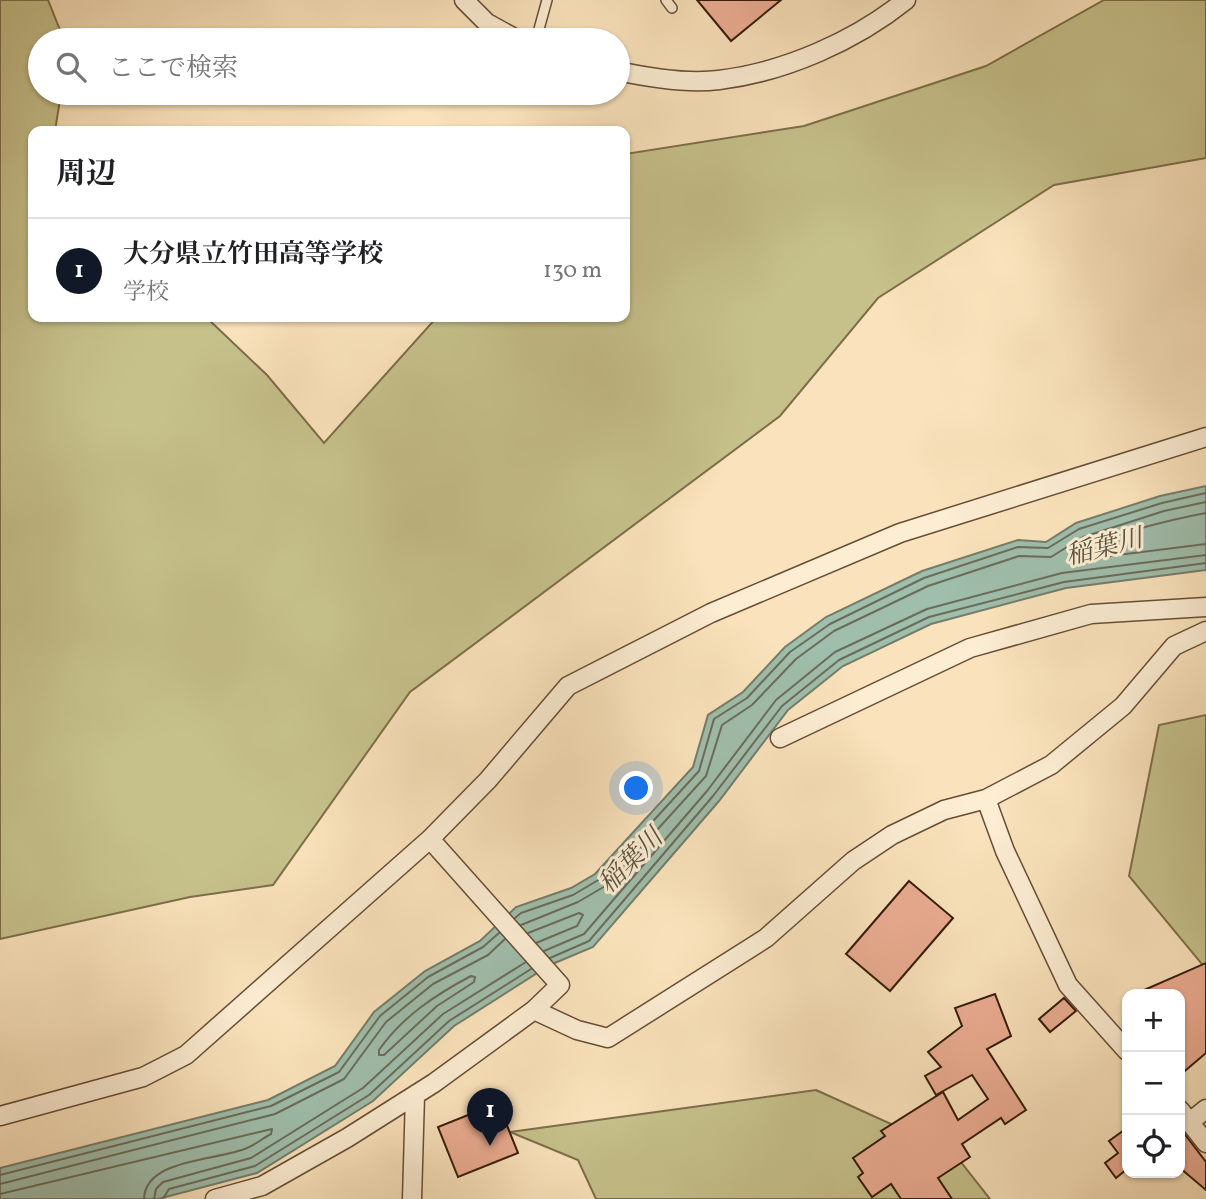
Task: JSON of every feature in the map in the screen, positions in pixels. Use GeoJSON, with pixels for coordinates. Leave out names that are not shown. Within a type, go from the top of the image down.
{"type":"FeatureCollection","features":[{"type":"Feature","properties":{"kind":"street"},"geometry":{"type":"LineString","coordinates":[[464,0],[487,23],[496,28]]}},
{"type":"Feature","properties":{"kind":"street"},"geometry":{"type":"LineString","coordinates":[[630,74],[649,78],[718,80],[789,64],[879,21],[906,0]]}},
{"type":"Feature","properties":{"kind":"street"},"geometry":{"type":"LineString","coordinates":[[0,1116],[142,1077],[186,1055],[435,843],[568,686],[629,653],[769,587],[900,533],[1206,437]]}},
{"type":"Feature","properties":{"kind":"street"},"geometry":{"type":"LineString","coordinates":[[780,738],[970,648],[1091,614],[1206,607]]}},
{"type":"Feature","properties":{"kind":"street"},"geometry":{"type":"LineString","coordinates":[[534,1010],[577,1030],[608,1038],[766,938],[853,861],[892,835],[944,810],[986,799],[1051,765],[1123,706],[1174,646],[1206,631]]}},
{"type":"Feature","properties":{"kind":"street"},"geometry":{"type":"LineString","coordinates":[[986,799],[1010,862],[1068,985],[1122,1045]]}},
{"type":"Feature","properties":{"kind":"street"},"geometry":{"type":"LineString","coordinates":[[215,1199],[262,1186],[415,1095],[534,1010],[560,985],[557,978],[435,843]]}},
{"type":"Feature","properties":{"kind":"street"},"geometry":{"type":"LineString","coordinates":[[412,1199],[415,1095]]}},
{"type":"Feature","properties":{"kind":"street"},"geometry":{"type":"LineString","coordinates":[[1206,1109],[1185,1116],[1206,1143]]}},
{"type":"Feature","properties":{"kind":"lane"},"geometry":{"type":"LineString","coordinates":[[539,28],[547,0]]}},
{"type":"Feature","properties":{"kind":"shaded area"},"geometry":{"type":"Polygon","coordinates":[[[0,0],[48,0],[59,28],[28,28],[28,105],[59,105],[56,126],[28,126],[28,322],[211,322],[267,375],[324,443],[433,322],[630,322],[630,153],[804,126],[986,66],[1104,0],[1206,0],[1206,158],[1054,185],[878,298],[780,416],[410,692],[273,885],[190,897],[0,939],[0,0]]]}},
{"type":"Feature","properties":{"kind":"shaded area"},"geometry":{"type":"Polygon","coordinates":[[[1206,715],[1206,969],[1129,876],[1159,725],[1206,715]]]}},
{"type":"Feature","properties":{"kind":"shaded area"},"geometry":{"type":"Polygon","coordinates":[[[816,1090],[953,1152],[990,1199],[596,1199],[578,1160],[510,1132],[816,1090]]]}},
{"type":"Feature","properties":{"kind":"water","name":"稲葉川"},"geometry":{"type":"Polygon","coordinates":[[[1206,486],[1206,570],[1066,588],[931,624],[843,666],[788,710],[719,801],[593,947],[550,965],[454,1026],[373,1101],[257,1173],[158,1199],[0,1199],[0,1168],[268,1100],[335,1066],[374,1012],[425,971],[480,941],[516,907],[571,888],[595,874],[693,767],[708,715],[743,692],[785,647],[826,617],[922,571],[1018,540],[1046,542],[1076,523],[1160,496],[1206,486]]]}},
{"type":"Feature","properties":{"kind":"building"},"geometry":{"type":"Polygon","coordinates":[[[697,0],[781,0],[731,41],[697,0]]]}},
{"type":"Feature","properties":{"kind":"building"},"geometry":{"type":"Polygon","coordinates":[[[909,881],[953,918],[890,991],[846,954],[909,881]]]}},
{"type":"Feature","properties":{"kind":"building"},"geometry":{"type":"Polygon","coordinates":[[[1206,963],[1206,1053],[1185,1071],[1185,989],[1146,989],[1206,963]]]}},
{"type":"Feature","properties":{"kind":"building"},"geometry":{"type":"Polygon","coordinates":[[[995,994],[1011,1036],[987,1049],[1026,1110],[1005,1124],[1001,1118],[962,1144],[970,1157],[938,1178],[952,1199],[901,1199],[891,1184],[872,1197],[858,1177],[863,1173],[853,1158],[885,1136],[881,1131],[943,1092],[958,1120],[988,1099],[972,1075],[936,1095],[925,1076],[941,1067],[928,1052],[962,1026],[955,1008],[995,994]]]}},
{"type":"Feature","properties":{"kind":"building"},"geometry":{"type":"Polygon","coordinates":[[[1064,998],[1076,1011],[1050,1032],[1039,1019],[1064,998]]]}},
{"type":"Feature","properties":{"kind":"building"},"geometry":{"type":"Polygon","coordinates":[[[498,1103],[518,1153],[458,1177],[438,1127],[498,1103]]]}},
{"type":"Feature","properties":{"kind":"building"},"geometry":{"type":"Polygon","coordinates":[[[1122,1132],[1122,1173],[1116,1178],[1105,1163],[1118,1153],[1109,1141],[1122,1132]]]}},
{"type":"Feature","properties":{"kind":"building"},"geometry":{"type":"Polygon","coordinates":[[[1185,1135],[1206,1162],[1206,1190],[1185,1172],[1185,1135]]]}},
{"type":"Feature","properties":{"kind":"place","name":"大分県立竹田高等学校"},"geometry":{"type":"Point","coordinates":[490,1146]}}]}
